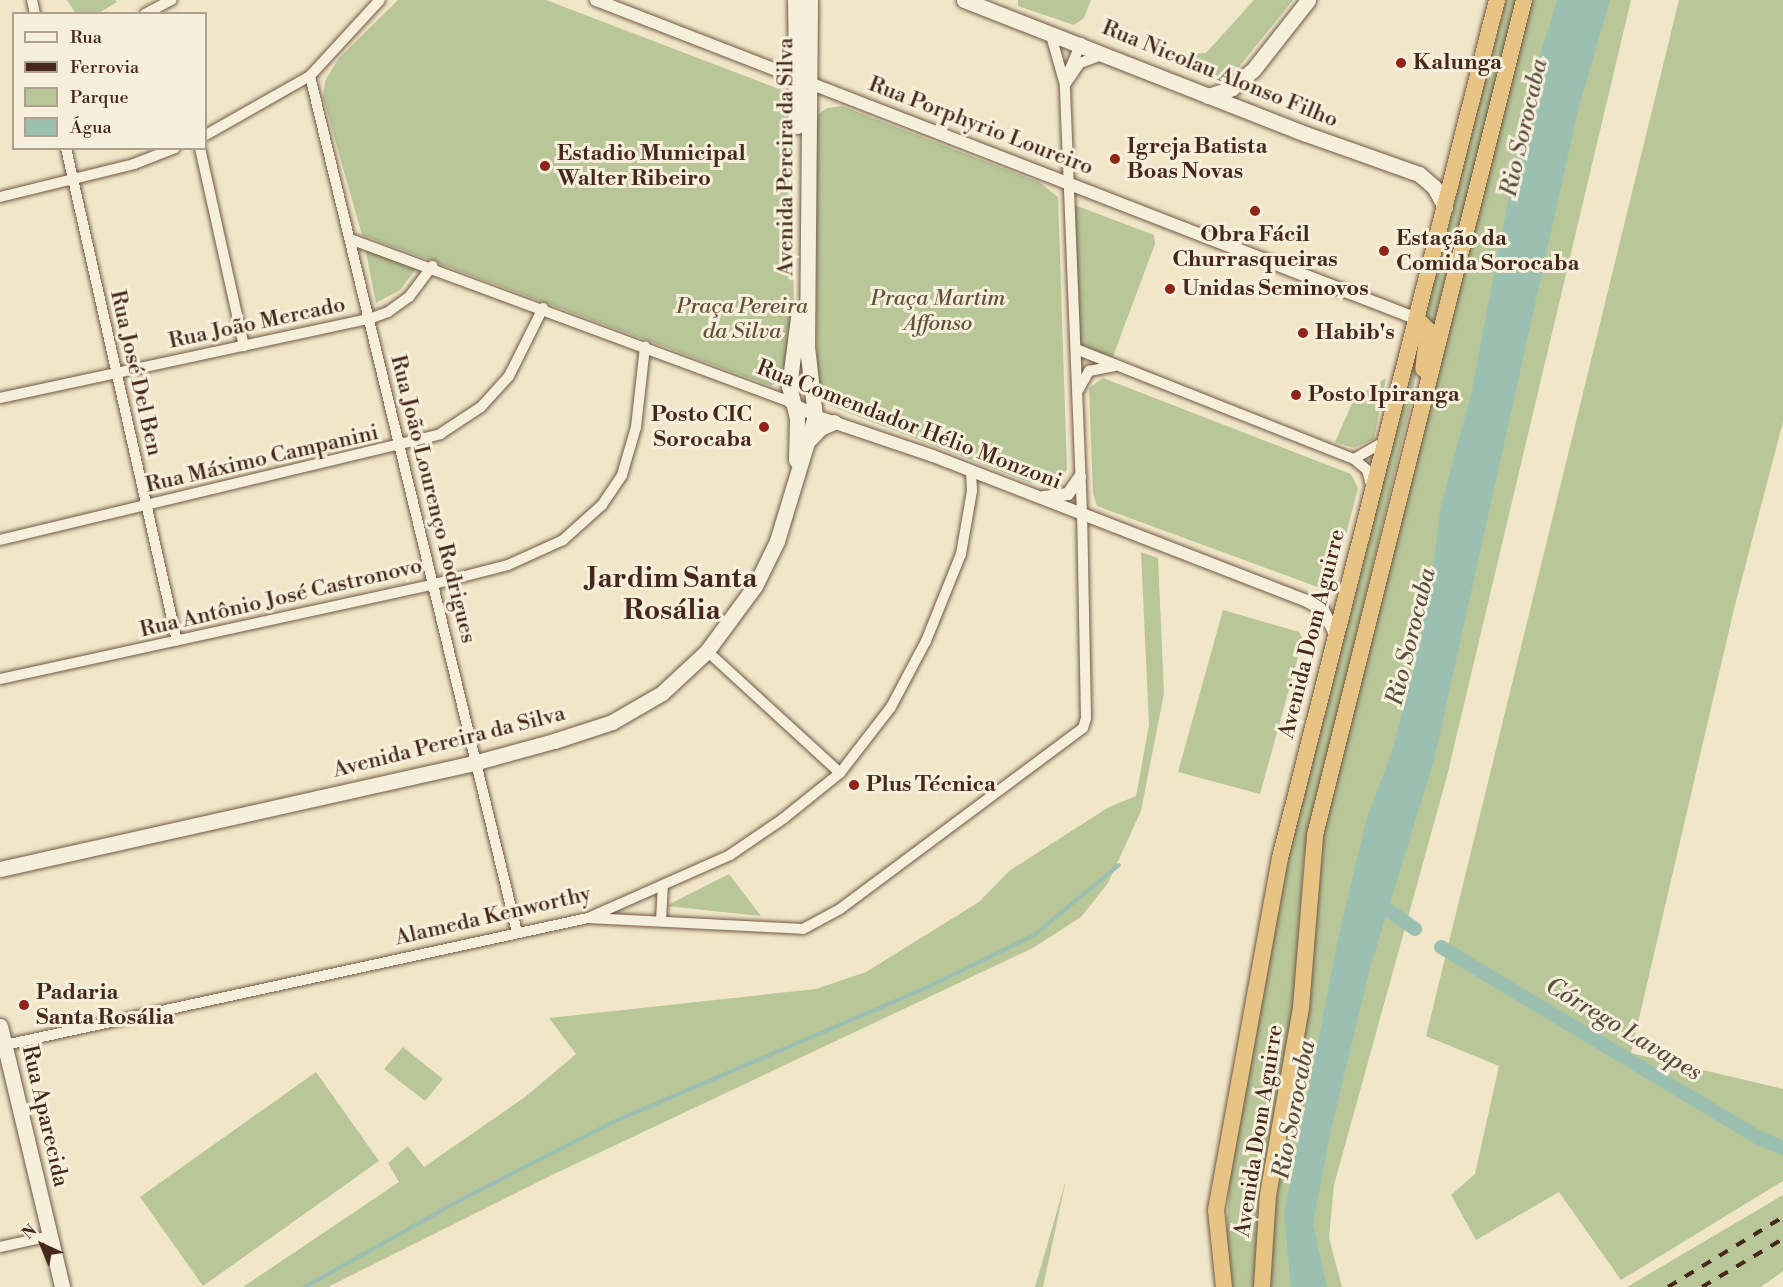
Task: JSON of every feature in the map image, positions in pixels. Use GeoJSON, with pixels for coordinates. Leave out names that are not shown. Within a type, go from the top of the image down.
{"type":"FeatureCollection","features":[{"type":"Feature","properties":{"kind":"highway","name":"Avenida Dom Aguirre"},"geometry":{"type":"LineString","coordinates":[[1224,1287],[1216,1210],[1280,858],[1371,486],[1417,319],[1497,0]]}},
{"type":"Feature","properties":{"kind":"highway","name":"Avenida Dom Aguirre"},"geometry":{"type":"LineString","coordinates":[[1262,1287],[1269,1195],[1301,1007],[1315,835],[1524,0]]}},
{"type":"Feature","properties":{"kind":"highway"},"geometry":{"type":"LineString","coordinates":[[1413,444],[1428,330],[1417,319]]}},
{"type":"Feature","properties":{"kind":"main road","name":"Avenida Pereira da Silva"},"geometry":{"type":"LineString","coordinates":[[0,869],[477,762],[612,722],[662,693],[707,651],[755,586],[777,541],[795,490],[814,416],[807,347],[803,80],[795,0]]}},
{"type":"Feature","properties":{"kind":"main road","name":"Avenida Pereira da Silva"},"geometry":{"type":"LineString","coordinates":[[795,490],[797,418],[790,402],[800,300],[803,80],[810,0]]}},
{"type":"Feature","properties":{"kind":"main road","name":"Rua Nicolau Alonso Filho"},"geometry":{"type":"LineString","coordinates":[[964,0],[1109,54],[1208,96],[1419,174],[1434,187],[1445,207]]}},
{"type":"Feature","properties":{"kind":"main road"},"geometry":{"type":"LineString","coordinates":[[1208,96],[1232,88],[1253,70],[1308,0]]}},
{"type":"Feature","properties":{"kind":"main road"},"geometry":{"type":"LineString","coordinates":[[807,442],[820,428],[834,422]]}},
{"type":"Feature","properties":{"kind":"main road","name":"Rua Aparecida"},"geometry":{"type":"LineString","coordinates":[[0,1026],[62,1287]]}},
{"type":"Feature","properties":{"kind":"street"},"geometry":{"type":"LineString","coordinates":[[149,12],[171,0]]}},
{"type":"Feature","properties":{"kind":"street"},"geometry":{"type":"LineString","coordinates":[[207,134],[310,76],[380,0]]}},
{"type":"Feature","properties":{"kind":"street","name":"Rua Porphyrio Loureiro"},"geometry":{"type":"LineString","coordinates":[[596,0],[1417,319]]}},
{"type":"Feature","properties":{"kind":"street"},"geometry":{"type":"LineString","coordinates":[[588,918],[803,929],[840,909],[1077,735],[1086,718],[1082,513],[1067,182],[1065,85],[1050,32]]}},
{"type":"Feature","properties":{"kind":"street"},"geometry":{"type":"LineString","coordinates":[[1065,85],[1073,55],[1081,43]]}},
{"type":"Feature","properties":{"kind":"street"},"geometry":{"type":"LineString","coordinates":[[1065,85],[1080,63],[1109,54]]}},
{"type":"Feature","properties":{"kind":"street","name":"Rua João Lourenço Rodrigues"},"geometry":{"type":"LineString","coordinates":[[310,76],[518,932]]}},
{"type":"Feature","properties":{"kind":"street","name":"Rua José Del Ben"},"geometry":{"type":"LineString","coordinates":[[66,150],[177,641]]}},
{"type":"Feature","properties":{"kind":"street"},"geometry":{"type":"LineString","coordinates":[[0,197],[73,179],[168,150]]}},
{"type":"Feature","properties":{"kind":"street"},"geometry":{"type":"LineString","coordinates":[[200,150],[244,345]]}},
{"type":"Feature","properties":{"kind":"street","name":"Rua Comendador Hélio Monzoni"},"geometry":{"type":"LineString","coordinates":[[350,239],[432,266],[790,402],[814,416],[971,471],[1309,602],[1323,610],[1336,635]]}},
{"type":"Feature","properties":{"kind":"street","name":"Rua João Mercado"},"geometry":{"type":"LineString","coordinates":[[0,398],[369,319],[388,312],[409,297],[432,266]]}},
{"type":"Feature","properties":{"kind":"street","name":"Rua Máximo Campanini"},"geometry":{"type":"LineString","coordinates":[[0,540],[400,446],[440,434],[481,407],[508,376],[543,309]]}},
{"type":"Feature","properties":{"kind":"street","name":"Rua Antônio José Castronovo"},"geometry":{"type":"LineString","coordinates":[[0,679],[434,584],[507,565],[554,544],[602,505],[622,475],[636,428],[645,347]]}},
{"type":"Feature","properties":{"kind":"street"},"geometry":{"type":"LineString","coordinates":[[1076,349],[1354,459],[1367,470],[1371,486]]}},
{"type":"Feature","properties":{"kind":"street"},"geometry":{"type":"LineString","coordinates":[[1077,395],[1081,379],[1089,371],[1119,366]]}},
{"type":"Feature","properties":{"kind":"street"},"geometry":{"type":"LineString","coordinates":[[1354,459],[1382,443]]}},
{"type":"Feature","properties":{"kind":"street","name":"Alameda Kenworthy"},"geometry":{"type":"LineString","coordinates":[[5,1046],[588,918],[663,887],[730,855],[840,773],[891,707],[926,640],[961,554],[972,491],[971,471]]}},
{"type":"Feature","properties":{"kind":"street"},"geometry":{"type":"LineString","coordinates":[[1040,497],[1068,494],[1080,477]]}},
{"type":"Feature","properties":{"kind":"street"},"geometry":{"type":"LineString","coordinates":[[707,651],[840,773]]}},
{"type":"Feature","properties":{"kind":"street"},"geometry":{"type":"LineString","coordinates":[[661,921],[663,887]]}},
{"type":"Feature","properties":{"kind":"street"},"geometry":{"type":"LineString","coordinates":[[0,1247],[50,1236]]}},
{"type":"Feature","properties":{"kind":"green space"},"geometry":{"type":"Polygon","coordinates":[[[67,0],[115,0],[117,2],[101,12],[75,12],[67,0]]]}},
{"type":"Feature","properties":{"kind":"green space","name":"Estadio Municipal Walter Ribeiro"},"geometry":{"type":"Polygon","coordinates":[[[398,0],[546,0],[787,92],[794,301],[784,379],[771,386],[362,235],[323,97],[325,81],[339,58],[398,0]]]}},
{"type":"Feature","properties":{"kind":"green space"},"geometry":{"type":"Polygon","coordinates":[[[1018,0],[1091,0],[1084,18],[1074,25],[1018,6],[1018,0]]]}},
{"type":"Feature","properties":{"kind":"green space"},"geometry":{"type":"Polygon","coordinates":[[[1254,0],[1293,0],[1229,79],[1218,81],[1169,60],[1169,55],[1206,53],[1254,0]]]}},
{"type":"Feature","properties":{"kind":"green space"},"geometry":{"type":"Polygon","coordinates":[[[1506,0],[1518,0],[1432,331],[1424,317],[1506,0]]]}},
{"type":"Feature","properties":{"kind":"green space"},"geometry":{"type":"Polygon","coordinates":[[[1532,0],[1631,0],[1447,776],[1334,1185],[1329,1238],[1342,1287],[1268,1287],[1275,1207],[1299,1061],[1325,821],[1532,0]]]}},
{"type":"Feature","properties":{"kind":"green space"},"geometry":{"type":"Polygon","coordinates":[[[1679,0],[1783,0],[1783,422],[1734,609],[1631,1053],[1783,1089],[1783,1181],[1621,1280],[1559,1192],[1476,1240],[1451,1195],[1475,1174],[1499,1066],[1426,1036],[1679,0]]]}},
{"type":"Feature","properties":{"kind":"green space","name":"Praça Martim Affonso"},"geometry":{"type":"Polygon","coordinates":[[[842,106],[1039,182],[1058,197],[1067,470],[1054,483],[1031,483],[831,406],[817,396],[816,127],[818,114],[827,108],[842,106]]]}},
{"type":"Feature","properties":{"kind":"green space"},"geometry":{"type":"Polygon","coordinates":[[[1072,204],[1154,235],[1155,244],[1112,359],[1079,347],[1072,204]]]}},
{"type":"Feature","properties":{"kind":"green space"},"geometry":{"type":"Polygon","coordinates":[[[365,247],[416,269],[400,290],[376,303],[365,247]]]}},
{"type":"Feature","properties":{"kind":"green space"},"geometry":{"type":"Polygon","coordinates":[[[1418,330],[1422,342],[1410,408],[1304,856],[1294,1005],[1259,1198],[1254,1287],[1232,1287],[1226,1243],[1231,1153],[1288,859],[1418,330]]]}},
{"type":"Feature","properties":{"kind":"green space"},"geometry":{"type":"Polygon","coordinates":[[[1103,378],[1351,474],[1358,488],[1334,581],[1326,590],[1097,506],[1093,493],[1089,388],[1103,378]]]}},
{"type":"Feature","properties":{"kind":"green space"},"geometry":{"type":"Polygon","coordinates":[[[1386,378],[1374,439],[1354,448],[1335,442],[1354,399],[1386,378]]]}},
{"type":"Feature","properties":{"kind":"green space"},"geometry":{"type":"Polygon","coordinates":[[[1141,552],[1158,558],[1164,693],[1141,811],[1108,883],[1081,917],[1033,948],[554,1174],[328,1287],[243,1287],[399,1182],[388,1163],[408,1146],[424,1167],[525,1097],[576,1054],[549,1018],[816,989],[866,972],[979,902],[1009,871],[1109,807],[1136,796],[1149,725],[1141,552]]]}},
{"type":"Feature","properties":{"kind":"green space"},"geometry":{"type":"Polygon","coordinates":[[[1223,610],[1299,632],[1303,639],[1260,794],[1178,772],[1223,610]]]}},
{"type":"Feature","properties":{"kind":"green space"},"geometry":{"type":"Polygon","coordinates":[[[729,874],[761,916],[666,906],[729,874]]]}},
{"type":"Feature","properties":{"kind":"green space"},"geometry":{"type":"Polygon","coordinates":[[[403,1047],[443,1079],[425,1101],[384,1069],[403,1047]]]}},
{"type":"Feature","properties":{"kind":"green space"},"geometry":{"type":"Polygon","coordinates":[[[316,1072],[379,1161],[203,1286],[140,1197],[316,1072]]]}},
{"type":"Feature","properties":{"kind":"green space"},"geometry":{"type":"Polygon","coordinates":[[[1066,1180],[1043,1287],[1035,1287],[1066,1180]]]}},
{"type":"Feature","properties":{"kind":"green space"},"geometry":{"type":"Polygon","coordinates":[[[1783,1195],[1783,1271],[1761,1287],[1627,1287],[1783,1195]]]}},
{"type":"Feature","properties":{"kind":"water","name":"Rio Sorocaba"},"geometry":{"type":"Polygon","coordinates":[[[1557,0],[1610,0],[1578,110],[1434,760],[1370,968],[1331,1130],[1313,1224],[1327,1287],[1291,1287],[1284,1214],[1337,944],[1366,821],[1392,751],[1409,688],[1429,599],[1441,505],[1471,395],[1529,91],[1557,0]]]}},
{"type":"Feature","properties":{"kind":"waterway"},"geometry":{"type":"LineString","coordinates":[[305,1287],[451,1205],[613,1122],[930,986],[1034,935],[1119,865]]}},
{"type":"Feature","properties":{"kind":"waterway","name":"Córrego Lavapes"},"geometry":{"type":"LineString","coordinates":[[1375,901],[1415,929]]}},
{"type":"Feature","properties":{"kind":"waterway","name":"Córrego Lavapes"},"geometry":{"type":"LineString","coordinates":[[1441,947],[1757,1137],[1783,1148]]}},
{"type":"Feature","properties":{"kind":"railway"},"geometry":{"type":"LineString","coordinates":[[1668,1287],[1783,1217]]}},
{"type":"Feature","properties":{"kind":"railway"},"geometry":{"type":"LineString","coordinates":[[1702,1287],[1783,1239]]}},
{"type":"Feature","properties":{"kind":"place","name":"Kalunga"},"geometry":{"type":"Point","coordinates":[1401,63]}},
{"type":"Feature","properties":{"kind":"place","name":"Igreja Batista Boas Novas"},"geometry":{"type":"Point","coordinates":[1115,159]}},
{"type":"Feature","properties":{"kind":"place","name":"Estadio Municipal Walter Ribeiro"},"geometry":{"type":"Point","coordinates":[545,166]}},
{"type":"Feature","properties":{"kind":"place","name":"Obra Fácil Churrasqueiras"},"geometry":{"type":"Point","coordinates":[1255,211]}},
{"type":"Feature","properties":{"kind":"place","name":"Estação da Comida Sorocaba"},"geometry":{"type":"Point","coordinates":[1384,251]}},
{"type":"Feature","properties":{"kind":"place","name":"Unidas Seminovos"},"geometry":{"type":"Point","coordinates":[1170,289]}},
{"type":"Feature","properties":{"kind":"place","name":"Habib's"},"geometry":{"type":"Point","coordinates":[1303,333]}},
{"type":"Feature","properties":{"kind":"place","name":"Posto Ipiranga"},"geometry":{"type":"Point","coordinates":[1296,395]}},
{"type":"Feature","properties":{"kind":"place","name":"Posto CIC Sorocaba"},"geometry":{"type":"Point","coordinates":[764,427]}},
{"type":"Feature","properties":{"kind":"place","name":"Plus Técnica"},"geometry":{"type":"Point","coordinates":[854,785]}},
{"type":"Feature","properties":{"kind":"place","name":"Padaria Santa Rosália"},"geometry":{"type":"Point","coordinates":[24,1005]}},
{"type":"Feature","properties":{"kind":"district","name":"Jardim Santa Rosália"},"geometry":{"type":"Point","coordinates":[672,595]}},
{"type":"Feature","properties":{"kind":"park label","name":"Praça Pereira da Silva"},"geometry":{"type":"Point","coordinates":[742,318]}}]}
